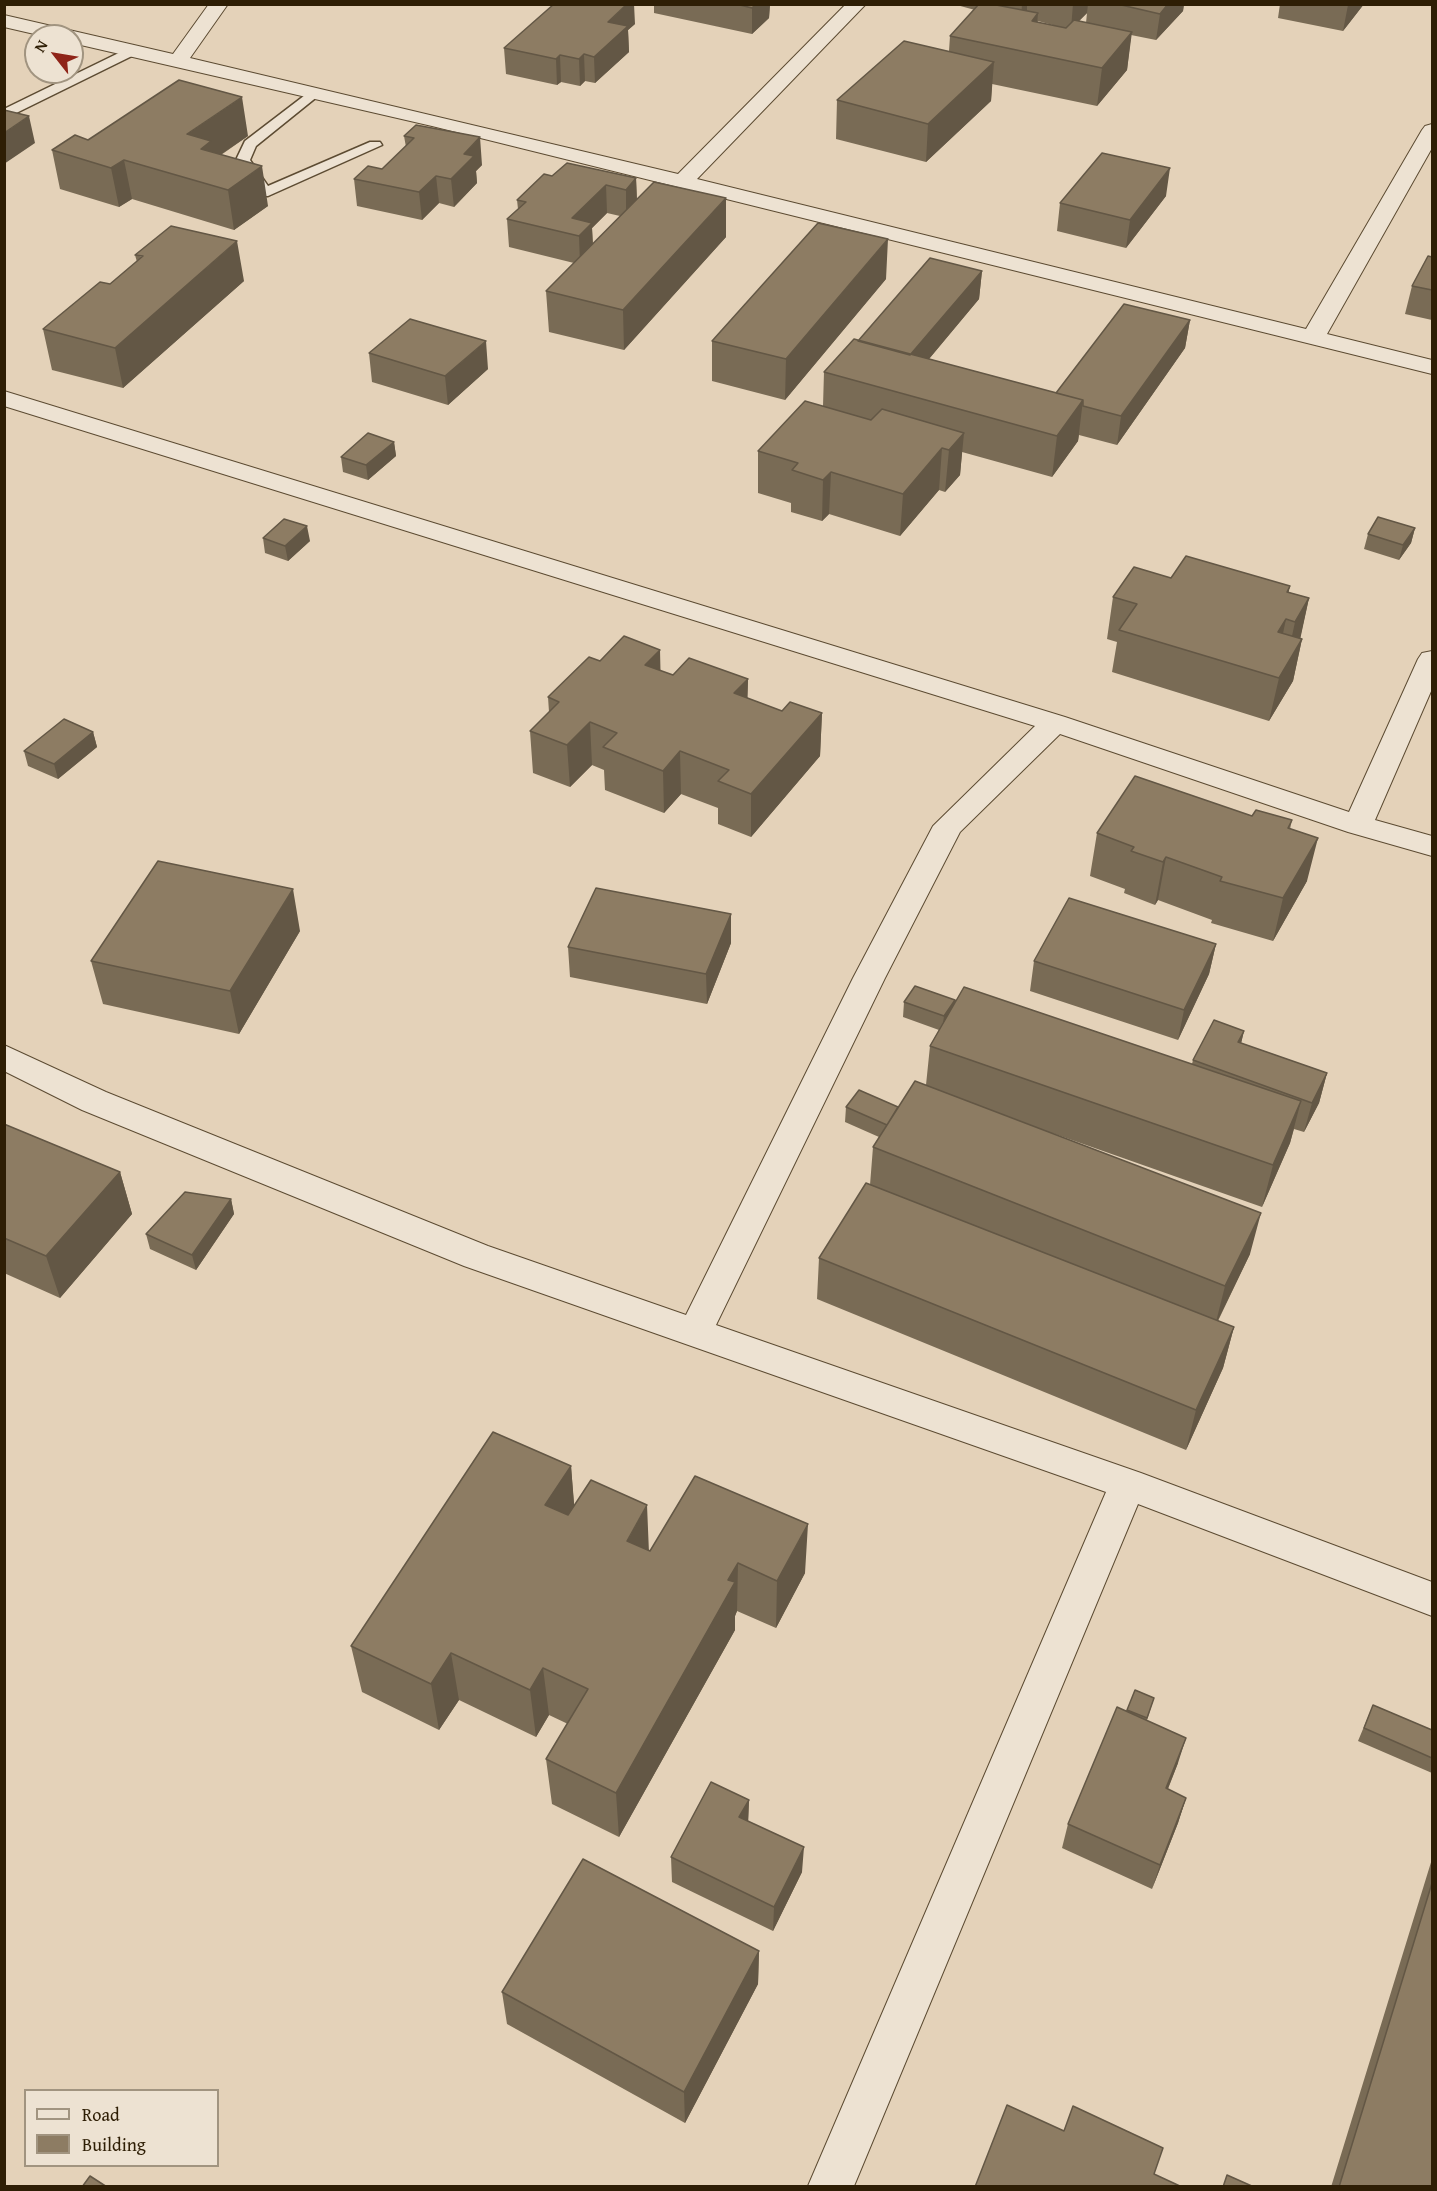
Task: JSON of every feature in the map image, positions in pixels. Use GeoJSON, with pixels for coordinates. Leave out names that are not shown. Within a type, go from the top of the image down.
{"type":"FeatureCollection","features":[{"type":"Feature","properties":{"kind":"street"},"geometry":{"type":"LineString","coordinates":[[178,61],[219,4]]}},
{"type":"Feature","properties":{"kind":"street"},"geometry":{"type":"LineString","coordinates":[[682,182],[857,4]]}},
{"type":"Feature","properties":{"kind":"street"},"geometry":{"type":"LineString","coordinates":[[4,21],[24,26]]}},
{"type":"Feature","properties":{"kind":"street"},"geometry":{"type":"LineString","coordinates":[[84,40],[682,182],[1432,367]]}},
{"type":"Feature","properties":{"kind":"street"},"geometry":{"type":"LineString","coordinates":[[1313,337],[1432,130]]}},
{"type":"Feature","properties":{"kind":"street"},"geometry":{"type":"LineString","coordinates":[[4,398],[1055,723],[1358,825],[1432,846]]}},
{"type":"Feature","properties":{"kind":"street"},"geometry":{"type":"LineString","coordinates":[[1358,825],[1432,659]]}},
{"type":"Feature","properties":{"kind":"street"},"geometry":{"type":"LineString","coordinates":[[695,1332],[869,978],[948,826],[1055,723]]}},
{"type":"Feature","properties":{"kind":"street"},"geometry":{"type":"LineString","coordinates":[[4,1057],[94,1101],[454,1247],[1128,1484],[1432,1599]]}},
{"type":"Feature","properties":{"kind":"street"},"geometry":{"type":"LineString","coordinates":[[831,2187],[1128,1484]]}},
{"type":"Feature","properties":{"kind":"lane"},"geometry":{"type":"LineString","coordinates":[[4,115],[131,51]]}},
{"type":"Feature","properties":{"kind":"lane"},"geometry":{"type":"LineString","coordinates":[[313,93],[250,144],[243,160],[258,180],[263,193],[375,145]]}},
{"type":"Feature","properties":{"kind":"building"},"geometry":{"type":"Polygon","coordinates":[[[554,4],[627,4],[608,22],[628,26],[594,57],[584,54],[579,59],[560,55],[556,59],[504,48],[554,4]]]}},
{"type":"Feature","properties":{"kind":"building"},"geometry":{"type":"Polygon","coordinates":[[[736,4],[756,4],[752,8],[736,4]]]}},
{"type":"Feature","properties":{"kind":"building"},"geometry":{"type":"Polygon","coordinates":[[[979,4],[991,4],[1038,13],[1032,21],[1066,28],[1074,20],[1132,32],[1102,68],[950,36],[979,4]]]}},
{"type":"Feature","properties":{"kind":"building"},"geometry":{"type":"Polygon","coordinates":[[[1117,4],[1168,4],[1160,14],[1117,4]]]}},
{"type":"Feature","properties":{"kind":"building"},"geometry":{"type":"Polygon","coordinates":[[[904,41],[994,62],[928,124],[837,100],[904,41]]]}},
{"type":"Feature","properties":{"kind":"building"},"geometry":{"type":"Polygon","coordinates":[[[179,80],[242,97],[187,134],[211,141],[201,149],[262,166],[228,190],[124,160],[111,168],[52,150],[75,135],[88,140],[179,80]]]}},
{"type":"Feature","properties":{"kind":"building"},"geometry":{"type":"Polygon","coordinates":[[[4,110],[29,116],[4,133],[4,110]]]}},
{"type":"Feature","properties":{"kind":"building"},"geometry":{"type":"Polygon","coordinates":[[[416,125],[480,137],[464,154],[474,156],[451,179],[436,176],[419,192],[354,179],[368,166],[382,169],[414,138],[404,136],[416,125]]]}},
{"type":"Feature","properties":{"kind":"building"},"geometry":{"type":"Polygon","coordinates":[[[1102,153],[1170,168],[1130,220],[1060,203],[1102,153]]]}},
{"type":"Feature","properties":{"kind":"building"},"geometry":{"type":"Polygon","coordinates":[[[567,163],[636,178],[626,190],[606,185],[572,218],[592,223],[579,236],[507,219],[526,202],[517,200],[544,174],[552,176],[567,163]]]}},
{"type":"Feature","properties":{"kind":"building"},"geometry":{"type":"Polygon","coordinates":[[[654,182],[726,198],[623,310],[546,291],[654,182]]]}},
{"type":"Feature","properties":{"kind":"building"},"geometry":{"type":"Polygon","coordinates":[[[818,223],[888,239],[786,359],[712,341],[818,223]]]}},
{"type":"Feature","properties":{"kind":"building"},"geometry":{"type":"Polygon","coordinates":[[[171,226],[237,241],[115,348],[43,329],[100,282],[110,284],[143,256],[135,255],[171,226]]]}},
{"type":"Feature","properties":{"kind":"building"},"geometry":{"type":"Polygon","coordinates":[[[1428,256],[1432,257],[1432,290],[1412,286],[1428,256]]]}},
{"type":"Feature","properties":{"kind":"building"},"geometry":{"type":"Polygon","coordinates":[[[930,258],[982,271],[910,355],[858,341],[930,258]]]}},
{"type":"Feature","properties":{"kind":"building"},"geometry":{"type":"Polygon","coordinates":[[[1124,304],[1190,320],[1121,416],[1083,406],[1083,400],[1056,393],[1124,304]]]}},
{"type":"Feature","properties":{"kind":"building"},"geometry":{"type":"Polygon","coordinates":[[[410,319],[486,341],[445,376],[369,353],[410,319]]]}},
{"type":"Feature","properties":{"kind":"building"},"geometry":{"type":"Polygon","coordinates":[[[854,339],[1083,400],[1057,436],[824,372],[854,339]]]}},
{"type":"Feature","properties":{"kind":"building"},"geometry":{"type":"Polygon","coordinates":[[[805,401],[871,420],[882,409],[964,433],[949,450],[942,448],[903,494],[831,472],[823,480],[792,470],[798,463],[758,451],[805,401]]]}},
{"type":"Feature","properties":{"kind":"building"},"geometry":{"type":"Polygon","coordinates":[[[368,433],[394,442],[366,465],[341,457],[368,433]]]}},
{"type":"Feature","properties":{"kind":"building"},"geometry":{"type":"Polygon","coordinates":[[[1378,517],[1415,528],[1403,545],[1368,534],[1378,517]]]}},
{"type":"Feature","properties":{"kind":"building"},"geometry":{"type":"Polygon","coordinates":[[[284,519],[307,526],[285,546],[263,538],[284,519]]]}},
{"type":"Feature","properties":{"kind":"building"},"geometry":{"type":"Polygon","coordinates":[[[1186,556],[1290,586],[1287,592],[1309,598],[1295,622],[1286,619],[1278,632],[1302,639],[1279,678],[1119,630],[1137,604],[1113,597],[1134,567],[1171,578],[1186,556]]]}},
{"type":"Feature","properties":{"kind":"building"},"geometry":{"type":"Polygon","coordinates":[[[624,636],[660,650],[645,665],[673,675],[689,658],[748,679],[734,693],[782,711],[790,702],[822,713],[751,794],[718,781],[729,770],[680,751],[663,771],[603,747],[617,733],[590,722],[567,745],[530,731],[559,702],[548,697],[589,657],[600,661],[624,636]]]}},
{"type":"Feature","properties":{"kind":"building"},"geometry":{"type":"Polygon","coordinates":[[[64,719],[93,732],[54,764],[24,751],[64,719]]]}},
{"type":"Feature","properties":{"kind":"building"},"geometry":{"type":"Polygon","coordinates":[[[1135,776],[1252,816],[1256,810],[1292,820],[1288,828],[1318,838],[1283,898],[1220,881],[1222,877],[1166,857],[1163,862],[1131,851],[1134,847],[1097,833],[1135,776]]]}},
{"type":"Feature","properties":{"kind":"building"},"geometry":{"type":"Polygon","coordinates":[[[158,861],[293,889],[230,991],[91,961],[158,861]]]}},
{"type":"Feature","properties":{"kind":"building"},"geometry":{"type":"Polygon","coordinates":[[[596,888],[731,914],[706,974],[568,947],[596,888]]]}},
{"type":"Feature","properties":{"kind":"building"},"geometry":{"type":"Polygon","coordinates":[[[1069,898],[1216,944],[1184,1010],[1034,961],[1069,898]]]}},
{"type":"Feature","properties":{"kind":"building"},"geometry":{"type":"Polygon","coordinates":[[[915,986],[955,1000],[944,1016],[904,1002],[915,986]]]}},
{"type":"Feature","properties":{"kind":"building"},"geometry":{"type":"Polygon","coordinates":[[[964,987],[1301,1101],[1273,1165],[930,1046],[964,987]]]}},
{"type":"Feature","properties":{"kind":"building"},"geometry":{"type":"Polygon","coordinates":[[[1214,1020],[1244,1031],[1238,1042],[1327,1073],[1312,1103],[1193,1060],[1214,1020]]]}},
{"type":"Feature","properties":{"kind":"building"},"geometry":{"type":"Polygon","coordinates":[[[915,1081],[1261,1213],[1225,1286],[873,1147],[915,1081]]]}},
{"type":"Feature","properties":{"kind":"building"},"geometry":{"type":"Polygon","coordinates":[[[859,1090],[898,1107],[887,1125],[846,1107],[859,1090]]]}},
{"type":"Feature","properties":{"kind":"building"},"geometry":{"type":"Polygon","coordinates":[[[4,1124],[120,1172],[46,1256],[4,1238],[4,1124]]]}},
{"type":"Feature","properties":{"kind":"building"},"geometry":{"type":"Polygon","coordinates":[[[866,1183],[1234,1327],[1196,1410],[819,1258],[866,1183]]]}},
{"type":"Feature","properties":{"kind":"building"},"geometry":{"type":"Polygon","coordinates":[[[185,1192],[231,1199],[192,1255],[146,1234],[185,1192]]]}},
{"type":"Feature","properties":{"kind":"building"},"geometry":{"type":"Polygon","coordinates":[[[493,1432],[571,1466],[545,1505],[568,1515],[591,1480],[647,1505],[627,1541],[650,1551],[695,1476],[808,1524],[777,1581],[738,1563],[728,1580],[735,1582],[616,1793],[546,1759],[588,1689],[543,1668],[530,1690],[451,1653],[431,1684],[351,1646],[493,1432]]]}},
{"type":"Feature","properties":{"kind":"building"},"geometry":{"type":"Polygon","coordinates":[[[1135,1690],[1154,1698],[1147,1718],[1127,1710],[1135,1690]]]}},
{"type":"Feature","properties":{"kind":"building"},"geometry":{"type":"Polygon","coordinates":[[[1373,1705],[1432,1730],[1432,1758],[1364,1728],[1373,1705]]]}},
{"type":"Feature","properties":{"kind":"building"},"geometry":{"type":"Polygon","coordinates":[[[1117,1707],[1186,1738],[1166,1788],[1186,1798],[1160,1865],[1068,1824],[1117,1707]]]}},
{"type":"Feature","properties":{"kind":"building"},"geometry":{"type":"Polygon","coordinates":[[[711,1782],[749,1800],[739,1817],[804,1847],[774,1907],[671,1857],[711,1782]]]}},
{"type":"Feature","properties":{"kind":"building"},"geometry":{"type":"Polygon","coordinates":[[[583,1859],[759,1951],[684,2092],[502,1992],[583,1859]]]}},
{"type":"Feature","properties":{"kind":"building"},"geometry":{"type":"Polygon","coordinates":[[[1432,1883],[1432,2187],[1339,2187],[1432,1883]]]}},
{"type":"Feature","properties":{"kind":"building"},"geometry":{"type":"Polygon","coordinates":[[[1007,2105],[1064,2131],[1073,2106],[1163,2148],[1154,2174],[1182,2187],[975,2187],[1007,2105]]]}},
{"type":"Feature","properties":{"kind":"building"},"geometry":{"type":"Polygon","coordinates":[[[1227,2175],[1254,2187],[1223,2187],[1227,2175]]]}},
{"type":"Feature","properties":{"kind":"building"},"geometry":{"type":"Polygon","coordinates":[[[90,2176],[107,2187],[82,2187],[90,2176]]]}}]}
